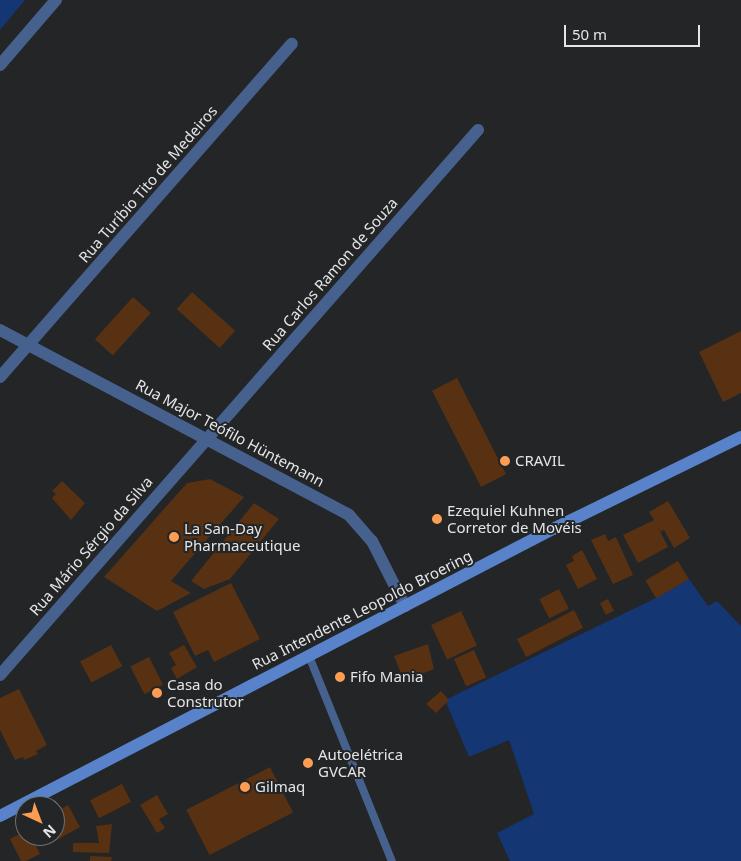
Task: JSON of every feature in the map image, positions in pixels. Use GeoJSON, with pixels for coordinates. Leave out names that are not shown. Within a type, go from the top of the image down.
{"type":"FeatureCollection","features":[{"type":"Feature","properties":{"kind":"main road","name":"Rua Intendente Leopoldo Broering"},"geometry":{"type":"LineString","coordinates":[[0,816],[561,525],[741,437]]}},
{"type":"Feature","properties":{"kind":"street"},"geometry":{"type":"LineString","coordinates":[[0,65],[56,0]]}},
{"type":"Feature","properties":{"kind":"street","name":"Rua Turíbio Tito de Medeiros"},"geometry":{"type":"LineString","coordinates":[[0,377],[292,44]]}},
{"type":"Feature","properties":{"kind":"street","name":"Rua Carlos Ramon de Souza"},"geometry":{"type":"LineString","coordinates":[[207,439],[478,130]]}},
{"type":"Feature","properties":{"kind":"street","name":"Rua Major Teófilo Hüntemann"},"geometry":{"type":"LineString","coordinates":[[0,330],[349,515],[372,541],[405,606]]}},
{"type":"Feature","properties":{"kind":"street","name":"Rua Mário Sérgio da Silva"},"geometry":{"type":"LineString","coordinates":[[0,674],[207,439]]}},
{"type":"Feature","properties":{"kind":"lane"},"geometry":{"type":"LineString","coordinates":[[310,656],[392,861]]}},
{"type":"Feature","properties":{"kind":"shaded area"},"geometry":{"type":"Polygon","coordinates":[[[0,0],[25,0],[0,30],[0,0]]]}},
{"type":"Feature","properties":{"kind":"shaded area"},"geometry":{"type":"Polygon","coordinates":[[[689,579],[708,606],[717,601],[741,626],[741,861],[510,861],[497,833],[534,814],[509,740],[469,757],[445,700],[656,598],[689,579]]]}},
{"type":"Feature","properties":{"kind":"building"},"geometry":{"type":"Polygon","coordinates":[[[192,292],[235,331],[220,348],[177,309],[192,292]]]}},
{"type":"Feature","properties":{"kind":"building"},"geometry":{"type":"Polygon","coordinates":[[[133,297],[151,313],[113,355],[95,339],[133,297]]]}},
{"type":"Feature","properties":{"kind":"building"},"geometry":{"type":"Polygon","coordinates":[[[741,331],[741,393],[723,402],[699,352],[741,331]]]}},
{"type":"Feature","properties":{"kind":"building"},"geometry":{"type":"Polygon","coordinates":[[[457,378],[506,474],[481,487],[432,391],[457,378]]]}},
{"type":"Feature","properties":{"kind":"building","name":"La San-Day Pharmaceutique"},"geometry":{"type":"Polygon","coordinates":[[[210,479],[244,497],[171,581],[191,593],[157,611],[104,577],[187,483],[210,479]]]}},
{"type":"Feature","properties":{"kind":"building"},"geometry":{"type":"Polygon","coordinates":[[[62,481],[85,503],[71,520],[52,498],[56,494],[52,491],[62,481]]]}},
{"type":"Feature","properties":{"kind":"building"},"geometry":{"type":"Polygon","coordinates":[[[668,501],[690,538],[674,548],[664,530],[661,532],[657,525],[668,547],[638,563],[623,535],[654,520],[649,512],[668,501]]]}},
{"type":"Feature","properties":{"kind":"building"},"geometry":{"type":"Polygon","coordinates":[[[254,503],[279,519],[230,579],[204,589],[191,581],[254,503]]]}},
{"type":"Feature","properties":{"kind":"building"},"geometry":{"type":"Polygon","coordinates":[[[605,534],[608,541],[616,537],[633,575],[613,584],[591,540],[605,534]]]}},
{"type":"Feature","properties":{"kind":"building"},"geometry":{"type":"Polygon","coordinates":[[[582,550],[597,579],[578,589],[566,565],[574,561],[572,556],[582,550]]]}},
{"type":"Feature","properties":{"kind":"building"},"geometry":{"type":"Polygon","coordinates":[[[678,561],[689,579],[656,599],[645,581],[678,561]]]}},
{"type":"Feature","properties":{"kind":"building"},"geometry":{"type":"Polygon","coordinates":[[[231,583],[260,639],[214,662],[208,650],[195,656],[173,612],[231,583]]]}},
{"type":"Feature","properties":{"kind":"building"},"geometry":{"type":"Polygon","coordinates":[[[559,589],[569,609],[549,619],[539,599],[559,589]]]}},
{"type":"Feature","properties":{"kind":"building"},"geometry":{"type":"Polygon","coordinates":[[[608,599],[614,611],[606,615],[600,603],[608,599]]]}},
{"type":"Feature","properties":{"kind":"building"},"geometry":{"type":"Polygon","coordinates":[[[574,610],[583,628],[526,657],[517,639],[574,610]]]}},
{"type":"Feature","properties":{"kind":"building"},"geometry":{"type":"Polygon","coordinates":[[[461,611],[477,645],[447,659],[431,625],[461,611]]]}},
{"type":"Feature","properties":{"kind":"building"},"geometry":{"type":"Polygon","coordinates":[[[428,644],[434,669],[404,681],[394,656],[428,644]]]}},
{"type":"Feature","properties":{"kind":"building"},"geometry":{"type":"Polygon","coordinates":[[[111,645],[122,666],[91,683],[80,661],[111,645]]]}},
{"type":"Feature","properties":{"kind":"building"},"geometry":{"type":"Polygon","coordinates":[[[184,645],[197,667],[177,679],[171,668],[176,665],[169,653],[184,645]]]}},
{"type":"Feature","properties":{"kind":"building"},"geometry":{"type":"Polygon","coordinates":[[[474,650],[486,677],[466,686],[454,659],[474,650]]]}},
{"type":"Feature","properties":{"kind":"building"},"geometry":{"type":"Polygon","coordinates":[[[149,657],[163,685],[144,694],[130,667],[149,657]]]}},
{"type":"Feature","properties":{"kind":"building"},"geometry":{"type":"Polygon","coordinates":[[[19,689],[47,745],[36,751],[38,754],[24,760],[23,757],[15,760],[0,730],[0,698],[19,689]]]}},
{"type":"Feature","properties":{"kind":"building"},"geometry":{"type":"Polygon","coordinates":[[[441,691],[449,700],[436,713],[426,704],[441,691]]]}},
{"type":"Feature","properties":{"kind":"building"},"geometry":{"type":"Polygon","coordinates":[[[270,767],[293,812],[209,855],[186,810],[270,767]]]}},
{"type":"Feature","properties":{"kind":"building"},"geometry":{"type":"Polygon","coordinates":[[[122,784],[131,802],[99,818],[90,800],[122,784]]]}},
{"type":"Feature","properties":{"kind":"building"},"geometry":{"type":"Polygon","coordinates":[[[157,795],[168,814],[159,819],[165,828],[157,833],[140,805],[157,795]]]}},
{"type":"Feature","properties":{"kind":"building"},"geometry":{"type":"Polygon","coordinates":[[[68,805],[80,827],[65,835],[65,807],[68,805]]]}},
{"type":"Feature","properties":{"kind":"building"},"geometry":{"type":"Polygon","coordinates":[[[112,824],[109,853],[73,852],[73,843],[99,843],[96,826],[112,824]]]}},
{"type":"Feature","properties":{"kind":"building"},"geometry":{"type":"Polygon","coordinates":[[[15,836],[15,846],[36,846],[40,854],[26,861],[21,861],[10,839],[15,836]]]}},
{"type":"Feature","properties":{"kind":"building"},"geometry":{"type":"Polygon","coordinates":[[[90,856],[112,857],[111,861],[90,861],[90,856]]]}},
{"type":"Feature","properties":{"kind":"place","name":"CRAVIL"},"geometry":{"type":"Point","coordinates":[505,461]}},
{"type":"Feature","properties":{"kind":"place","name":"Ezequiel Kuhnen Corretor de Movéis"},"geometry":{"type":"Point","coordinates":[437,519]}},
{"type":"Feature","properties":{"kind":"place","name":"La San-Day Pharmaceutique"},"geometry":{"type":"Point","coordinates":[174,537]}},
{"type":"Feature","properties":{"kind":"place","name":"Fifo Mania"},"geometry":{"type":"Point","coordinates":[340,677]}},
{"type":"Feature","properties":{"kind":"place","name":"Casa do Construtor"},"geometry":{"type":"Point","coordinates":[157,693]}},
{"type":"Feature","properties":{"kind":"place","name":"Autoelétrica GVCAR"},"geometry":{"type":"Point","coordinates":[308,763]}},
{"type":"Feature","properties":{"kind":"place","name":"Gilmaq"},"geometry":{"type":"Point","coordinates":[245,787]}}]}
